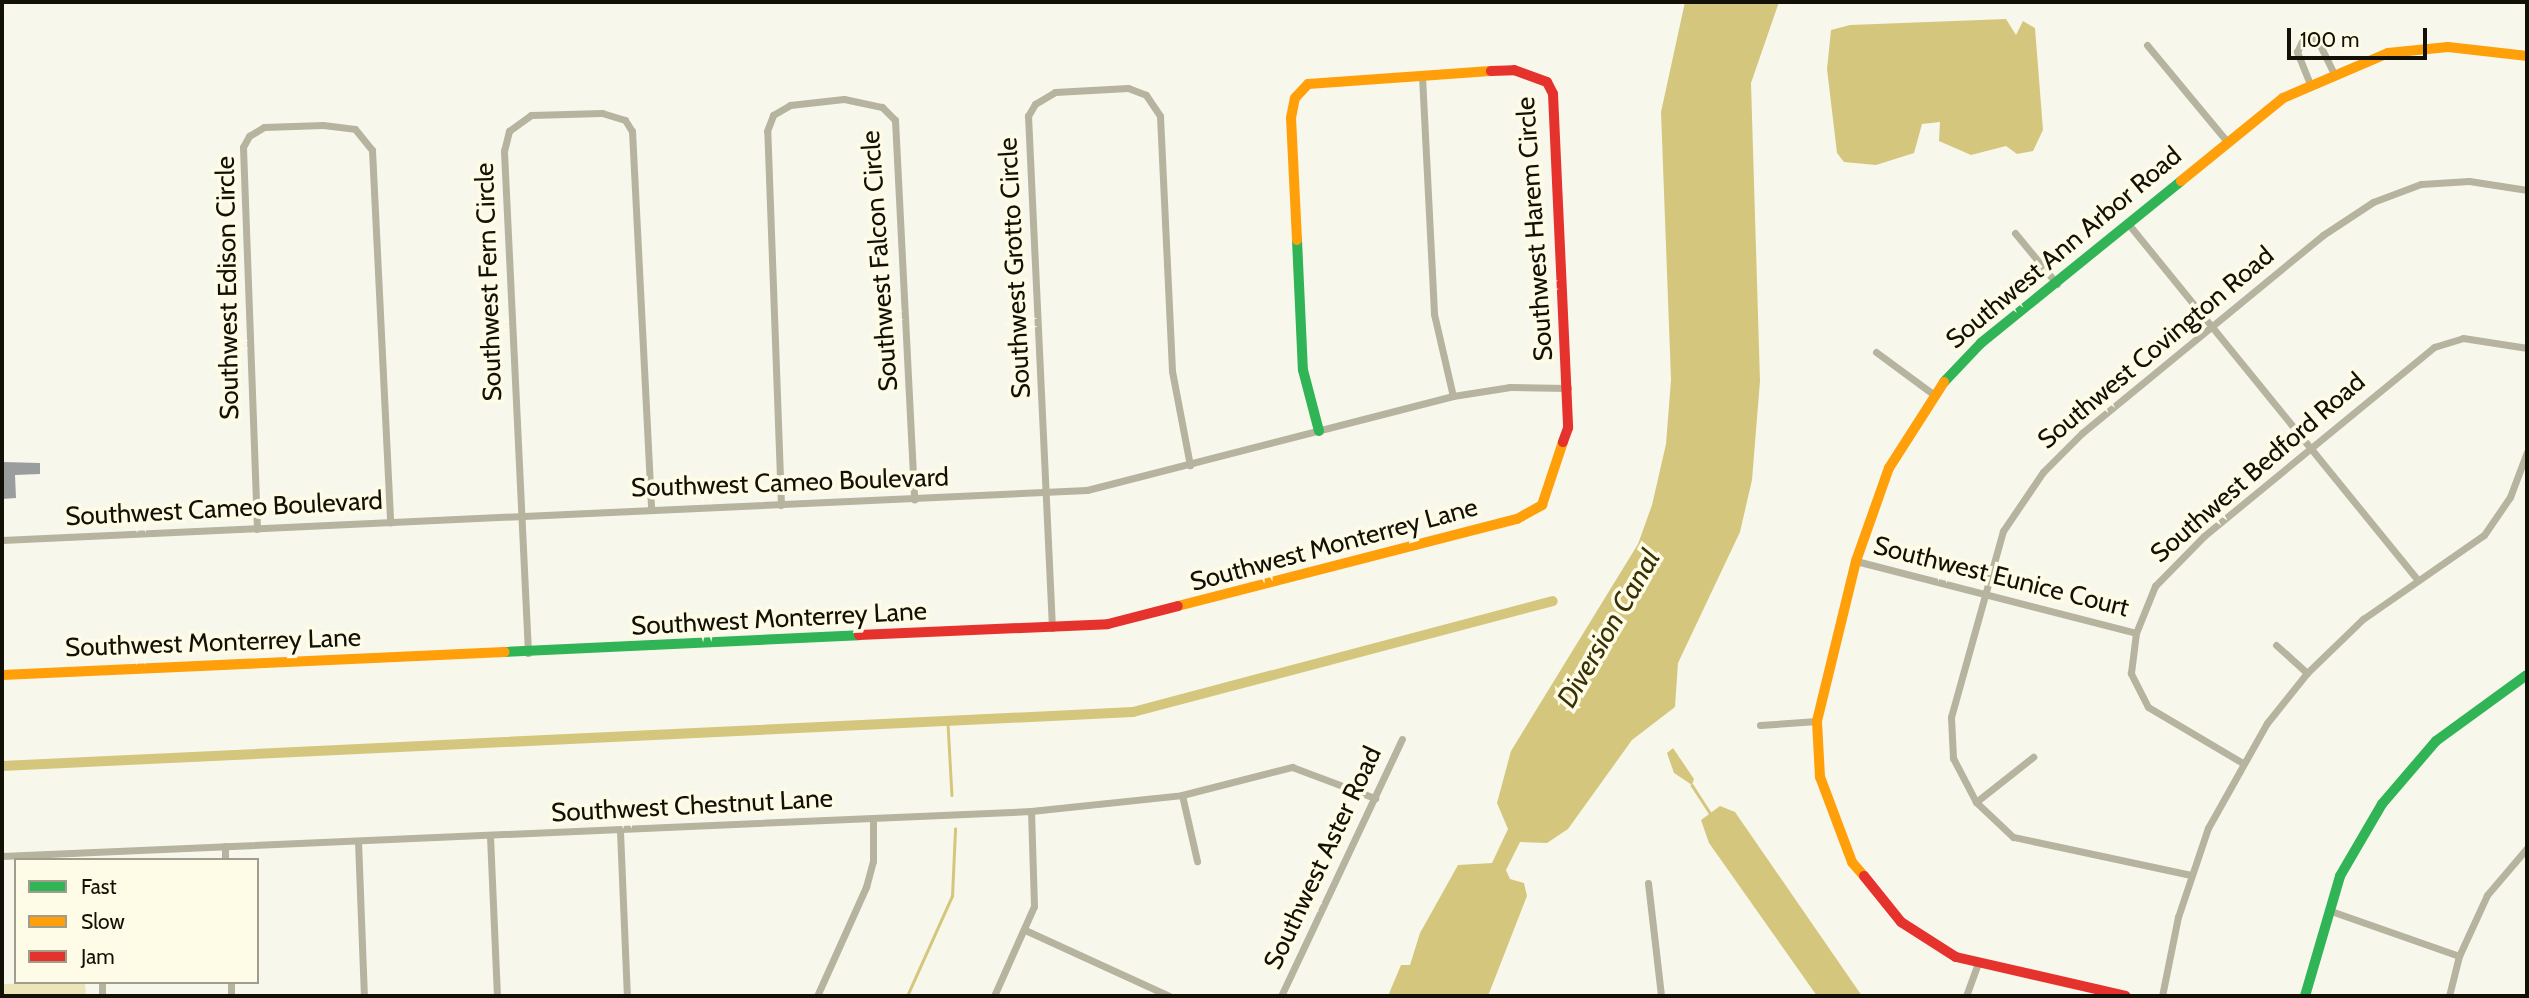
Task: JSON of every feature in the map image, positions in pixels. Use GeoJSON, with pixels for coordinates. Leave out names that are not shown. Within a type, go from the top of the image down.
{"type":"FeatureCollection","features":[{"type":"Feature","properties":{"kind":"street"},"geometry":{"type":"LineString","coordinates":[[2310,84],[2297,52],[2304,37],[2317,39],[2333,72]]}},
{"type":"Feature","properties":{"kind":"street"},"geometry":{"type":"LineString","coordinates":[[2147,45],[2226,140]]}},
{"type":"Feature","properties":{"kind":"street","name":"Southwest Ann Arbor Road"},"geometry":{"type":"LineString","coordinates":[[2126,996],[1977,966],[1927,943],[1900,922],[1852,862],[1820,777],[1817,722],[1856,561],[1889,468],[1933,394],[1981,343],[2130,226],[2226,140],[2310,84],[2333,72],[2388,53],[2448,47],[2527,56]]}},
{"type":"Feature","properties":{"kind":"street","name":"Southwest Harem Circle"},"geometry":{"type":"LineString","coordinates":[[1319,431],[1303,370],[1291,118],[1295,98],[1308,84],[1321,79],[1514,70],[1547,82],[1553,94],[1569,388],[1568,428],[1542,505]]}},
{"type":"Feature","properties":{"kind":"street"},"geometry":{"type":"LineString","coordinates":[[1422,76],[1434,314],[1453,396]]}},
{"type":"Feature","properties":{"kind":"street","name":"Southwest Grotto Circle"},"geometry":{"type":"LineString","coordinates":[[1052,629],[1028,116],[1035,104],[1055,92],[1128,88],[1146,95],[1160,116],[1172,371],[1189,465]]}},
{"type":"Feature","properties":{"kind":"street","name":"Southwest Falcon Circle"},"geometry":{"type":"LineString","coordinates":[[781,505],[767,131],[774,115],[790,105],[844,99],[882,107],[895,120],[914,500]]}},
{"type":"Feature","properties":{"kind":"street","name":"Southwest Fern Circle"},"geometry":{"type":"LineString","coordinates":[[528,653],[504,151],[509,131],[518,121],[555,114],[615,115],[632,131],[651,510]]}},
{"type":"Feature","properties":{"kind":"street","name":"Southwest Edison Circle"},"geometry":{"type":"LineString","coordinates":[[257,529],[243,148],[249,136],[264,127],[323,125],[355,130],[372,150],[390,523]]}},
{"type":"Feature","properties":{"kind":"street","name":"Southwest Covington Road"},"geometry":{"type":"LineString","coordinates":[[2191,875],[2013,837],[1976,802],[1953,758],[1951,718],[1981,594],[2003,531],[2043,472],[2213,326],[2373,202],[2421,184],[2469,181],[2527,190]]}},
{"type":"Feature","properties":{"kind":"street"},"geometry":{"type":"LineString","coordinates":[[2130,226],[2213,326],[2309,450],[2416,578]]}},
{"type":"Feature","properties":{"kind":"street"},"geometry":{"type":"LineString","coordinates":[[2015,233],[2057,284]]}},
{"type":"Feature","properties":{"kind":"street","name":"Southwest Bedford Road"},"geometry":{"type":"LineString","coordinates":[[2241,762],[2148,707],[2132,673],[2136,633],[2155,586],[2171,569],[2309,450],[2434,347],[2463,338],[2527,348]]}},
{"type":"Feature","properties":{"kind":"street"},"geometry":{"type":"LineString","coordinates":[[1876,352],[1933,394]]}},
{"type":"Feature","properties":{"kind":"street","name":"Southwest Cameo Boulevard"},"geometry":{"type":"LineString","coordinates":[[2,541],[1047,493],[1123,483],[1453,396],[1510,387],[1569,388]]}},
{"type":"Feature","properties":{"kind":"street"},"geometry":{"type":"LineString","coordinates":[[2162,996],[2191,875],[2241,762],[2307,673],[2416,578],[2484,535],[2510,497],[2527,452]]}},
{"type":"Feature","properties":{"kind":"street","name":"Southwest Monterrey Lane"},"geometry":{"type":"LineString","coordinates":[[2,675],[1052,629],[1165,613],[1517,519],[1542,505]]}},
{"type":"Feature","properties":{"kind":"street","name":"Southwest Eunice Court"},"geometry":{"type":"LineString","coordinates":[[1856,561],[2136,633]]}},
{"type":"Feature","properties":{"kind":"street"},"geometry":{"type":"LineString","coordinates":[[2276,645],[2307,673]]}},
{"type":"Feature","properties":{"kind":"street"},"geometry":{"type":"LineString","coordinates":[[2305,996],[2326,910],[2360,836],[2406,773],[2474,709],[2527,675]]}},
{"type":"Feature","properties":{"kind":"street"},"geometry":{"type":"LineString","coordinates":[[1760,725],[1817,722]]}},
{"type":"Feature","properties":{"kind":"street","name":"Southwest Aster Road"},"geometry":{"type":"LineString","coordinates":[[1281,996],[1402,738]]}},
{"type":"Feature","properties":{"kind":"street"},"geometry":{"type":"LineString","coordinates":[[1976,802],[2033,757]]}},
{"type":"Feature","properties":{"kind":"street","name":"Southwest Chestnut Lane"},"geometry":{"type":"LineString","coordinates":[[2,856],[1031,811],[1182,795],[1292,767],[1375,797]]}},
{"type":"Feature","properties":{"kind":"street"},"geometry":{"type":"LineString","coordinates":[[1182,795],[1197,861]]}},
{"type":"Feature","properties":{"kind":"street"},"geometry":{"type":"LineString","coordinates":[[994,996],[1034,906],[1031,811]]}},
{"type":"Feature","properties":{"kind":"street"},"geometry":{"type":"LineString","coordinates":[[817,996],[866,887],[873,861],[873,819]]}},
{"type":"Feature","properties":{"kind":"street"},"geometry":{"type":"LineString","coordinates":[[620,831],[627,996]]}},
{"type":"Feature","properties":{"kind":"street"},"geometry":{"type":"LineString","coordinates":[[490,836],[497,996]]}},
{"type":"Feature","properties":{"kind":"street"},"geometry":{"type":"LineString","coordinates":[[358,841],[364,996]]}},
{"type":"Feature","properties":{"kind":"street"},"geometry":{"type":"LineString","coordinates":[[225,846],[225,858]]}},
{"type":"Feature","properties":{"kind":"street"},"geometry":{"type":"LineString","coordinates":[[2449,996],[2459,956],[2487,895],[2527,848]]}},
{"type":"Feature","properties":{"kind":"street"},"geometry":{"type":"LineString","coordinates":[[96,850],[97,858]]}},
{"type":"Feature","properties":{"kind":"street"},"geometry":{"type":"LineString","coordinates":[[1648,883],[1661,996]]}},
{"type":"Feature","properties":{"kind":"street"},"geometry":{"type":"LineString","coordinates":[[2326,910],[2459,956]]}},
{"type":"Feature","properties":{"kind":"street"},"geometry":{"type":"LineString","coordinates":[[1025,930],[1168,996]]}},
{"type":"Feature","properties":{"kind":"street"},"geometry":{"type":"LineString","coordinates":[[1966,996],[1977,966]]}},
{"type":"Feature","properties":{"kind":"shaded area"},"geometry":{"type":"Polygon","coordinates":[[[2,984],[85,984],[86,996],[2,996],[2,984]]]}},
{"type":"Feature","properties":{"kind":"water","name":"Diversion Canal"},"geometry":{"type":"Polygon","coordinates":[[[1685,2],[1779,2],[1751,83],[1760,381],[1752,480],[1740,532],[1678,663],[1675,707],[1632,740],[1568,829],[1547,843],[1520,842],[1506,870],[1510,879],[1524,883],[1527,896],[1488,996],[1388,996],[1401,965],[1410,965],[1420,933],[1458,865],[1492,863],[1508,829],[1497,803],[1511,751],[1638,544],[1652,505],[1666,444],[1671,380],[1661,112],[1685,2]]]}},
{"type":"Feature","properties":{"kind":"water"},"geometry":{"type":"Polygon","coordinates":[[[2006,19],[2016,35],[2023,21],[2035,28],[2043,130],[2033,151],[2017,154],[2006,146],[1971,155],[1939,141],[1940,122],[1922,124],[1914,153],[1876,165],[1844,162],[1837,153],[1827,69],[1831,30],[1850,25],[2006,19]]]}},
{"type":"Feature","properties":{"kind":"water"},"geometry":{"type":"Polygon","coordinates":[[[1673,748],[1694,779],[1692,785],[1674,773],[1667,753],[1673,748]]]}},
{"type":"Feature","properties":{"kind":"water"},"geometry":{"type":"Polygon","coordinates":[[[1720,806],[1735,812],[1862,996],[1817,996],[1709,843],[1701,820],[1720,806]]]}},
{"type":"Feature","properties":{"kind":"building"},"geometry":{"type":"Polygon","coordinates":[[[2,462],[40,463],[40,474],[15,475],[16,498],[2,499],[2,462]]]}},
{"type":"Feature","properties":{"kind":"waterway"},"geometry":{"type":"LineString","coordinates":[[2,766],[1133,712],[1553,601]]}},
{"type":"Feature","properties":{"kind":"waterway"},"geometry":{"type":"LineString","coordinates":[[948,724],[952,795]]}},
{"type":"Feature","properties":{"kind":"waterway"},"geometry":{"type":"LineString","coordinates":[[1692,785],[1710,813]]}},
{"type":"Feature","properties":{"kind":"waterway"},"geometry":{"type":"LineString","coordinates":[[907,996],[952,896],[955,829]]}},
{"type":"Feature","properties":{"kind":"traffic: fast"},"geometry":{"type":"LineString","coordinates":[[1944,382],[1981,343],[2181,181]]}},
{"type":"Feature","properties":{"kind":"traffic: fast"},"geometry":{"type":"LineString","coordinates":[[1297,240],[1303,370],[1319,431]]}},
{"type":"Feature","properties":{"kind":"traffic: fast"},"geometry":{"type":"LineString","coordinates":[[504,652],[859,635]]}},
{"type":"Feature","properties":{"kind":"traffic: fast"},"geometry":{"type":"LineString","coordinates":[[2305,996],[2340,876],[2382,804],[2436,741],[2527,675]]}},
{"type":"Feature","properties":{"kind":"traffic: slow"},"geometry":{"type":"LineString","coordinates":[[2181,181],[2283,98],[2388,53],[2448,47],[2527,56]]}},
{"type":"Feature","properties":{"kind":"traffic: slow"},"geometry":{"type":"LineString","coordinates":[[1297,240],[1291,118],[1295,98],[1308,84],[1491,71]]}},
{"type":"Feature","properties":{"kind":"traffic: slow"},"geometry":{"type":"LineString","coordinates":[[1864,876],[1852,862],[1820,777],[1817,721],[1856,561],[1889,468],[1944,382]]}},
{"type":"Feature","properties":{"kind":"traffic: slow"},"geometry":{"type":"LineString","coordinates":[[1178,606],[1517,519],[1542,505],[1563,442]]}},
{"type":"Feature","properties":{"kind":"traffic: slow"},"geometry":{"type":"LineString","coordinates":[[2,675],[504,652]]}},
{"type":"Feature","properties":{"kind":"traffic: jam"},"geometry":{"type":"LineString","coordinates":[[1491,71],[1514,70],[1547,82],[1553,94],[1568,428],[1563,442]]}},
{"type":"Feature","properties":{"kind":"traffic: jam"},"geometry":{"type":"LineString","coordinates":[[859,635],[1108,624],[1178,606]]}},
{"type":"Feature","properties":{"kind":"traffic: jam"},"geometry":{"type":"LineString","coordinates":[[1864,876],[1901,922],[1956,957],[2126,996]]}}]}
